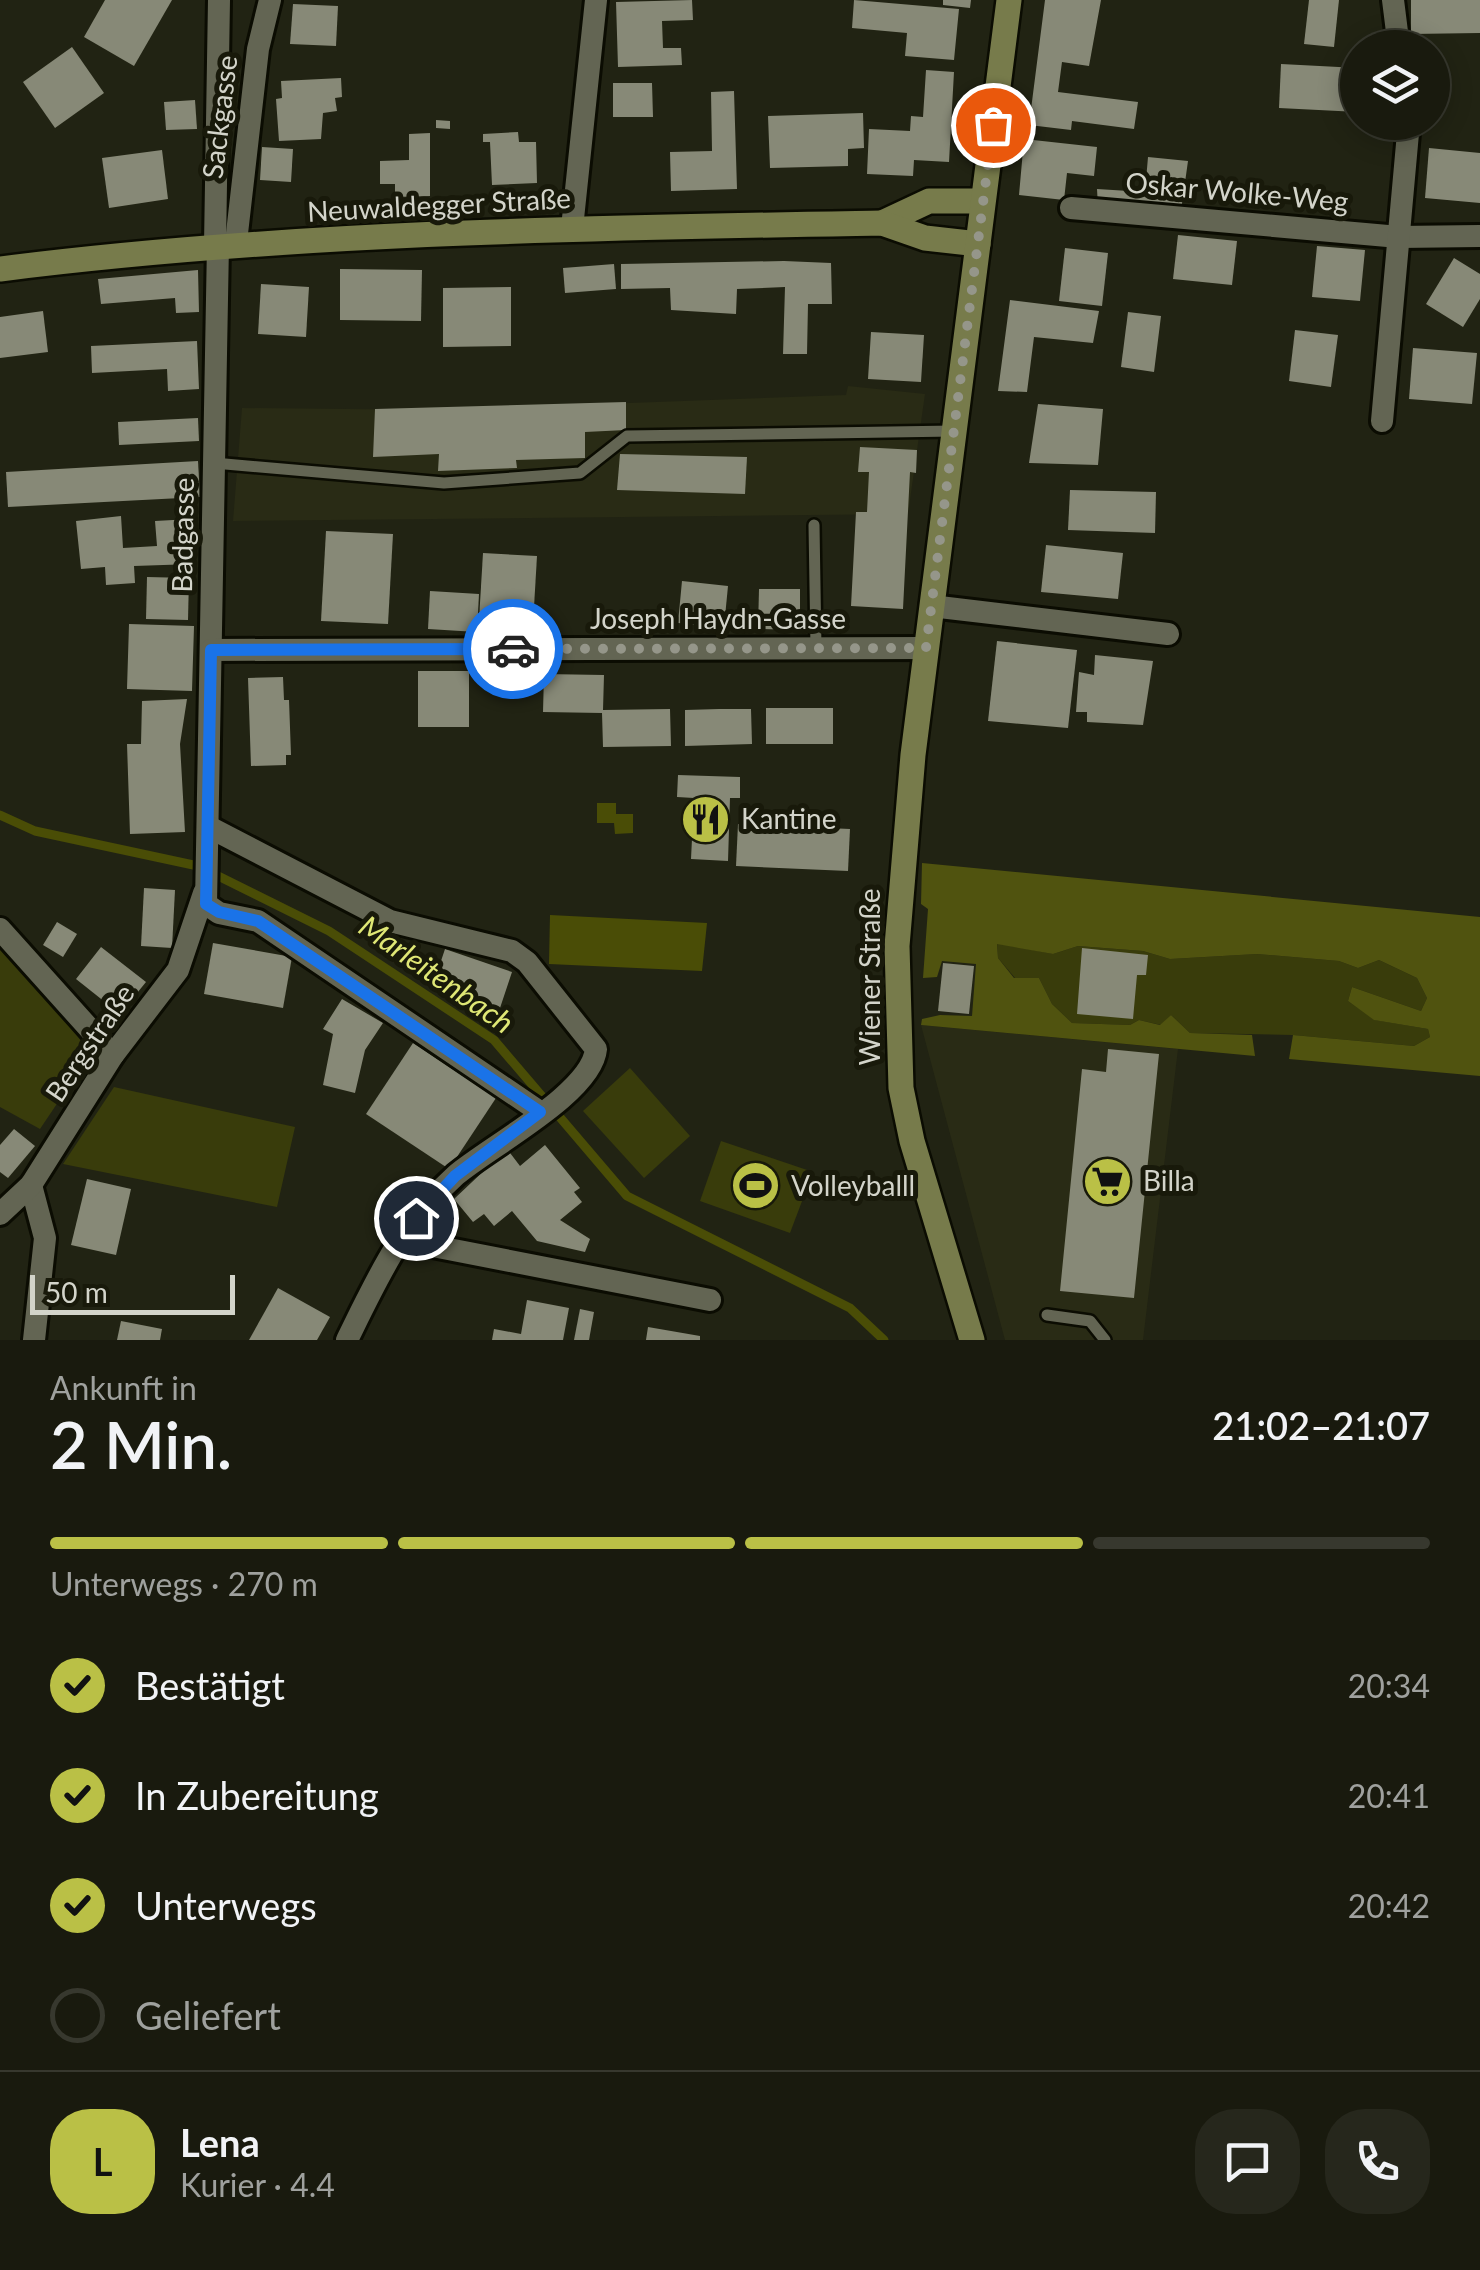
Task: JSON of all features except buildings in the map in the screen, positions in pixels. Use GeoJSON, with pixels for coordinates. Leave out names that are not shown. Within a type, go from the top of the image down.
{"type":"FeatureCollection","features":[{"type":"Feature","properties":{"kind":"main road","name":"Wiener Straße"},"geometry":{"type":"LineString","coordinates":[[972,1340],[912,1141],[897,1058],[900,866],[1009,0]]}},
{"type":"Feature","properties":{"kind":"main road","name":"Neuwaldegger Straße"},"geometry":{"type":"LineString","coordinates":[[882,223],[929,201],[982,201]]}},
{"type":"Feature","properties":{"kind":"main road","name":"Neuwaldegger Straße"},"geometry":{"type":"LineString","coordinates":[[0,269],[223,244],[572,228],[882,223],[925,238],[978,244]]}},
{"type":"Feature","properties":{"kind":"street"},"geometry":{"type":"LineString","coordinates":[[220,0],[223,244]]}},
{"type":"Feature","properties":{"kind":"street","name":"Sackgasse"},"geometry":{"type":"LineString","coordinates":[[223,244],[270,0]]}},
{"type":"Feature","properties":{"kind":"street"},"geometry":{"type":"LineString","coordinates":[[572,228],[596,0]]}},
{"type":"Feature","properties":{"kind":"street"},"geometry":{"type":"LineString","coordinates":[[1393,0],[1397,30]]}},
{"type":"Feature","properties":{"kind":"street"},"geometry":{"type":"LineString","coordinates":[[1382,421],[1407,140]]}},
{"type":"Feature","properties":{"kind":"street","name":"Oskar Wolke-Weg"},"geometry":{"type":"LineString","coordinates":[[1070,208],[1399,236],[1480,236]]}},
{"type":"Feature","properties":{"kind":"street","name":"Badgasse"},"geometry":{"type":"LineString","coordinates":[[204,893],[209,828],[214,463],[223,244]]}},
{"type":"Feature","properties":{"kind":"street"},"geometry":{"type":"LineString","coordinates":[[931,606],[1168,634]]}},
{"type":"Feature","properties":{"kind":"street","name":"Joseph Haydn-Gasse"},"geometry":{"type":"LineString","coordinates":[[211,650],[926,648]]}},
{"type":"Feature","properties":{"kind":"street"},"geometry":{"type":"LineString","coordinates":[[209,828],[390,921],[494,943],[527,962],[596,1049],[591,1066],[566,1095],[455,1176],[397,1239],[347,1340]]}},
{"type":"Feature","properties":{"kind":"street"},"geometry":{"type":"LineString","coordinates":[[204,893],[212,910],[258,921],[540,1112]]}},
{"type":"Feature","properties":{"kind":"street","name":"Bergstraße"},"geometry":{"type":"LineString","coordinates":[[0,1214],[31,1185],[113,1056],[178,970],[204,893]]}},
{"type":"Feature","properties":{"kind":"street"},"geometry":{"type":"LineString","coordinates":[[0,929],[113,1056]]}},
{"type":"Feature","properties":{"kind":"street"},"geometry":{"type":"LineString","coordinates":[[31,1185],[45,1238],[34,1340]]}},
{"type":"Feature","properties":{"kind":"street"},"geometry":{"type":"LineString","coordinates":[[397,1239],[710,1300]]}},
{"type":"Feature","properties":{"kind":"lane"},"geometry":{"type":"LineString","coordinates":[[214,463],[444,483],[580,472],[627,436],[954,431]]}},
{"type":"Feature","properties":{"kind":"lane"},"geometry":{"type":"LineString","coordinates":[[814,525],[816,648]]}},
{"type":"Feature","properties":{"kind":"lane"},"geometry":{"type":"LineString","coordinates":[[1047,1315],[1090,1321],[1104,1340]]}},
{"type":"Feature","properties":{"kind":"shaded area"},"geometry":{"type":"Polygon","coordinates":[[[848,386],[925,394],[908,514],[233,521],[242,408],[440,410],[846,395],[848,386]]]}},
{"type":"Feature","properties":{"kind":"shaded area"},"geometry":{"type":"Polygon","coordinates":[[[597,803],[616,803],[616,814],[633,814],[633,833],[615,834],[614,823],[597,823],[597,803]]]}},
{"type":"Feature","properties":{"kind":"shaded area"},"geometry":{"type":"Polygon","coordinates":[[[922,863],[1480,917],[1480,1076],[1289,1059],[1293,1035],[1414,1046],[1430,1037],[1428,1029],[1374,1020],[1348,1001],[1352,987],[1421,1011],[1427,998],[1417,978],[1379,960],[1358,968],[1339,961],[1257,954],[1170,959],[1143,951],[1078,946],[1053,954],[997,944],[998,958],[1014,978],[1039,978],[1052,1004],[1072,1023],[1130,1025],[1139,1020],[1160,1025],[1171,1015],[1190,1033],[1252,1035],[1255,1056],[921,1025],[922,1019],[940,1015],[972,1016],[976,964],[942,961],[937,977],[923,978],[928,909],[921,904],[922,863]]]}},
{"type":"Feature","properties":{"kind":"shaded area"},"geometry":{"type":"Polygon","coordinates":[[[550,915],[707,923],[702,971],[549,964],[550,915]]]}},
{"type":"Feature","properties":{"kind":"shaded area"},"geometry":{"type":"Polygon","coordinates":[[[921,1025],[1178,1049],[1143,1340],[1005,1340],[921,1025]]]}},
{"type":"Feature","properties":{"kind":"green space"},"geometry":{"type":"Polygon","coordinates":[[[0,942],[91,1053],[40,1129],[0,1107],[0,942]]]}},
{"type":"Feature","properties":{"kind":"green space"},"geometry":{"type":"Polygon","coordinates":[[[997,943],[1053,954],[1078,946],[1143,951],[1170,959],[1257,954],[1339,961],[1358,968],[1379,960],[1417,978],[1427,998],[1421,1011],[1352,987],[1348,1001],[1375,1020],[1428,1029],[1430,1037],[1414,1046],[1293,1035],[1190,1033],[1171,1015],[1161,1025],[1139,1020],[1130,1025],[1072,1023],[1052,1004],[1039,978],[1015,978],[998,958],[997,943]]]}},
{"type":"Feature","properties":{"kind":"green space"},"geometry":{"type":"Polygon","coordinates":[[[630,1068],[690,1136],[644,1178],[583,1111],[630,1068]]]}},
{"type":"Feature","properties":{"kind":"green space"},"geometry":{"type":"Polygon","coordinates":[[[114,1087],[295,1127],[277,1207],[63,1164],[114,1087]]]}},
{"type":"Feature","properties":{"kind":"green space","name":"Volleyballl"},"geometry":{"type":"Polygon","coordinates":[[[721,1141],[813,1172],[790,1233],[700,1201],[721,1141]]]}},
{"type":"Feature","properties":{"kind":"waterway","name":"Marleitenbach"},"geometry":{"type":"LineString","coordinates":[[0,815],[35,831],[198,866],[329,931],[494,1040],[627,1196],[850,1308],[884,1340]]}},
{"type":"Feature","properties":{"kind":"way so far"},"geometry":{"type":"LineString","coordinates":[[513,649],[926,648],[993,125]]}},
{"type":"Feature","properties":{"kind":"place","name":"Kantine"},"geometry":{"type":"Point","coordinates":[706,819]}},
{"type":"Feature","properties":{"kind":"place","name":"Billa"},"geometry":{"type":"Point","coordinates":[1108,1181]}},
{"type":"Feature","properties":{"kind":"place","name":"Volleyballl"},"geometry":{"type":"Point","coordinates":[756,1186]}},
{"type":"Feature","properties":{"kind":"route"},"geometry":{"type":"LineString","coordinates":[[416,1218],[455,1176],[540,1112],[258,921],[212,910],[206,904],[211,650],[513,649]]}}]}
